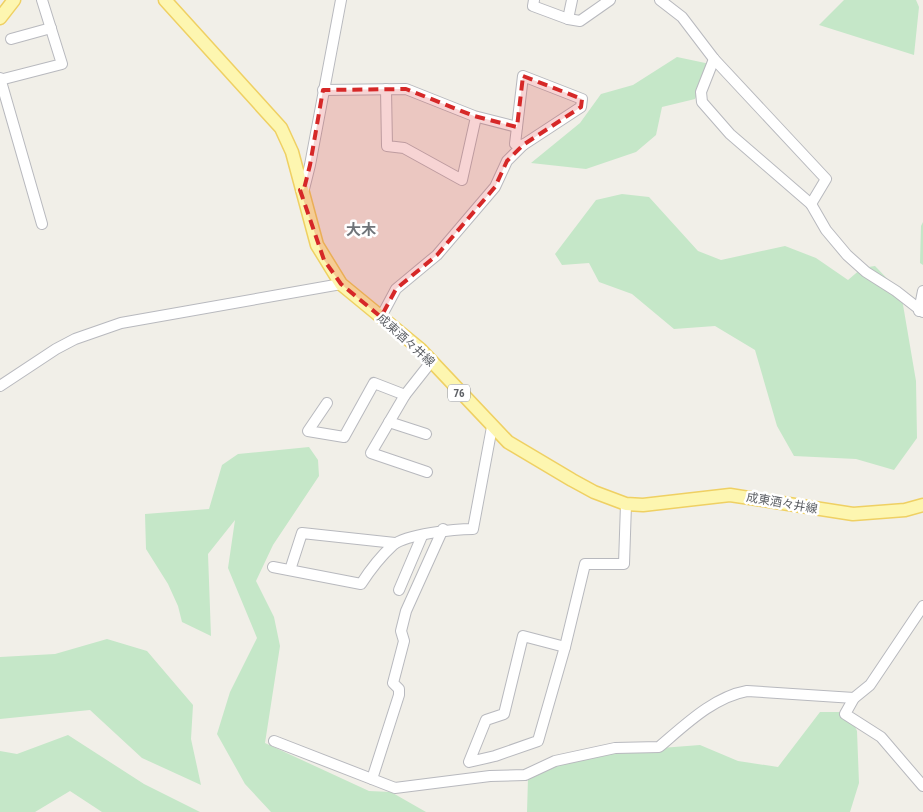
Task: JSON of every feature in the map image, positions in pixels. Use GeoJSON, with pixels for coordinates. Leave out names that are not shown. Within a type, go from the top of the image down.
{"type":"FeatureCollection","features":[{"type":"Feature","properties":{"kind":"main road"},"geometry":{"type":"LineString","coordinates":[[0,18],[14,0]]}},
{"type":"Feature","properties":{"kind":"main road","name":"成東酒々井線"},"geometry":{"type":"LineString","coordinates":[[165,0],[281,128],[292,152],[300,190],[317,245],[341,284],[420,349],[508,442],[594,492],[626,504],[643,505],[730,495],[853,514],[905,510],[923,505]]}},
{"type":"Feature","properties":{"kind":"street"},"geometry":{"type":"LineString","coordinates":[[42,0],[62,64],[0,79],[42,224]]}},
{"type":"Feature","properties":{"kind":"street"},"geometry":{"type":"LineString","coordinates":[[300,190],[304,189],[310,165],[341,0]]}},
{"type":"Feature","properties":{"kind":"street"},"geometry":{"type":"LineString","coordinates":[[534,0],[533,6],[568,19],[580,21],[610,0]]}},
{"type":"Feature","properties":{"kind":"street"},"geometry":{"type":"LineString","coordinates":[[568,19],[572,0]]}},
{"type":"Feature","properties":{"kind":"street"},"geometry":{"type":"LineString","coordinates":[[660,0],[682,17],[714,59],[826,179],[811,204]]}},
{"type":"Feature","properties":{"kind":"street"},"geometry":{"type":"LineString","coordinates":[[11,39],[51,28]]}},
{"type":"Feature","properties":{"kind":"street"},"geometry":{"type":"LineString","coordinates":[[714,59],[700,92],[702,102],[730,134],[811,204],[826,230],[847,255],[866,272],[896,291],[921,312]]}},
{"type":"Feature","properties":{"kind":"street"},"geometry":{"type":"LineString","coordinates":[[381,316],[396,289],[438,255],[495,187],[507,161],[523,145],[581,107],[582,99],[523,76],[515,144],[523,145]]}},
{"type":"Feature","properties":{"kind":"street"},"geometry":{"type":"LineString","coordinates":[[386,89],[387,146],[404,148],[462,180],[476,117]]}},
{"type":"Feature","properties":{"kind":"street"},"geometry":{"type":"LineString","coordinates":[[323,90],[406,89],[476,117],[517,127]]}},
{"type":"Feature","properties":{"kind":"street"},"geometry":{"type":"LineString","coordinates":[[0,386],[62,345],[121,323],[341,284]]}},
{"type":"Feature","properties":{"kind":"street"},"geometry":{"type":"LineString","coordinates":[[921,312],[923,291]]}},
{"type":"Feature","properties":{"kind":"street"},"geometry":{"type":"LineString","coordinates":[[427,472],[371,453],[405,395],[431,362]]}},
{"type":"Feature","properties":{"kind":"street"},"geometry":{"type":"LineString","coordinates":[[327,403],[308,431],[344,437],[374,383],[405,395]]}},
{"type":"Feature","properties":{"kind":"street"},"geometry":{"type":"LineString","coordinates":[[389,422],[426,434]]}},
{"type":"Feature","properties":{"kind":"street"},"geometry":{"type":"LineString","coordinates":[[290,570],[302,532],[395,544],[443,529],[473,529],[492,427]]}},
{"type":"Feature","properties":{"kind":"street"},"geometry":{"type":"LineString","coordinates":[[565,647],[523,636],[504,714],[486,720],[469,762],[494,756],[538,740],[565,647],[585,564],[624,564],[626,504]]}},
{"type":"Feature","properties":{"kind":"street"},"geometry":{"type":"LineString","coordinates":[[372,779],[398,695],[399,689],[393,683],[404,641],[401,631],[406,611],[443,529]]}},
{"type":"Feature","properties":{"kind":"street"},"geometry":{"type":"LineString","coordinates":[[400,590],[422,536]]}},
{"type":"Feature","properties":{"kind":"street"},"geometry":{"type":"LineString","coordinates":[[273,568],[361,584],[371,569],[395,544]]}},
{"type":"Feature","properties":{"kind":"street"},"geometry":{"type":"LineString","coordinates":[[923,606],[870,685],[854,698],[845,714],[881,737],[923,786]]}},
{"type":"Feature","properties":{"kind":"street"},"geometry":{"type":"LineString","coordinates":[[274,741],[395,788],[490,776],[525,775],[556,761],[615,748],[659,747],[693,718],[736,693],[747,691],[854,698]]}},
{"type":"Feature","properties":{"kind":"highlighted area"},"geometry":{"type":"Polygon","coordinates":[[[523,76],[582,99],[581,107],[523,145],[507,161],[495,187],[437,255],[396,289],[381,317],[341,284],[324,260],[300,190],[304,189],[310,165],[323,90],[406,89],[474,116],[517,127],[523,76]]]}},
{"type":"Feature","properties":{"kind":"green space"},"geometry":{"type":"Polygon","coordinates":[[[844,0],[916,0],[919,7],[914,55],[819,25],[844,0]]]}},
{"type":"Feature","properties":{"kind":"green space"},"geometry":{"type":"Polygon","coordinates":[[[677,57],[710,64],[695,99],[662,107],[656,135],[636,152],[586,169],[531,163],[580,123],[601,94],[633,85],[677,57]]]}},
{"type":"Feature","properties":{"kind":"green space"},"geometry":{"type":"Polygon","coordinates":[[[622,194],[649,197],[698,251],[721,260],[785,246],[816,258],[848,280],[862,268],[875,266],[901,293],[916,381],[917,438],[894,470],[856,459],[794,456],[777,426],[755,350],[715,326],[674,329],[632,294],[599,282],[589,263],[562,265],[555,254],[596,200],[622,194]]]}},
{"type":"Feature","properties":{"kind":"green space"},"geometry":{"type":"Polygon","coordinates":[[[923,222],[923,265],[920,263],[921,226],[923,222]]]}},
{"type":"Feature","properties":{"kind":"green space"},"geometry":{"type":"Polygon","coordinates":[[[309,447],[318,460],[319,476],[273,545],[256,581],[274,617],[280,646],[265,743],[369,791],[391,792],[426,812],[271,812],[245,784],[217,734],[230,692],[257,638],[228,568],[235,520],[208,554],[211,636],[182,622],[178,606],[168,584],[146,549],[145,514],[209,509],[222,465],[238,454],[309,447]]]}},
{"type":"Feature","properties":{"kind":"green space"},"geometry":{"type":"Polygon","coordinates":[[[107,639],[147,651],[193,705],[191,739],[201,785],[142,758],[90,710],[0,719],[0,657],[55,654],[107,639]]]}},
{"type":"Feature","properties":{"kind":"green space"},"geometry":{"type":"Polygon","coordinates":[[[820,712],[848,712],[857,731],[859,783],[850,812],[527,812],[528,778],[557,756],[700,745],[738,761],[778,767],[820,712]]]}},
{"type":"Feature","properties":{"kind":"green space"},"geometry":{"type":"Polygon","coordinates":[[[68,735],[144,784],[200,812],[102,812],[70,791],[35,812],[0,812],[0,751],[17,754],[68,735]]]}},
{"type":"Feature","properties":{"kind":"district","name":"大木"},"geometry":{"type":"Point","coordinates":[361,230]}}]}
